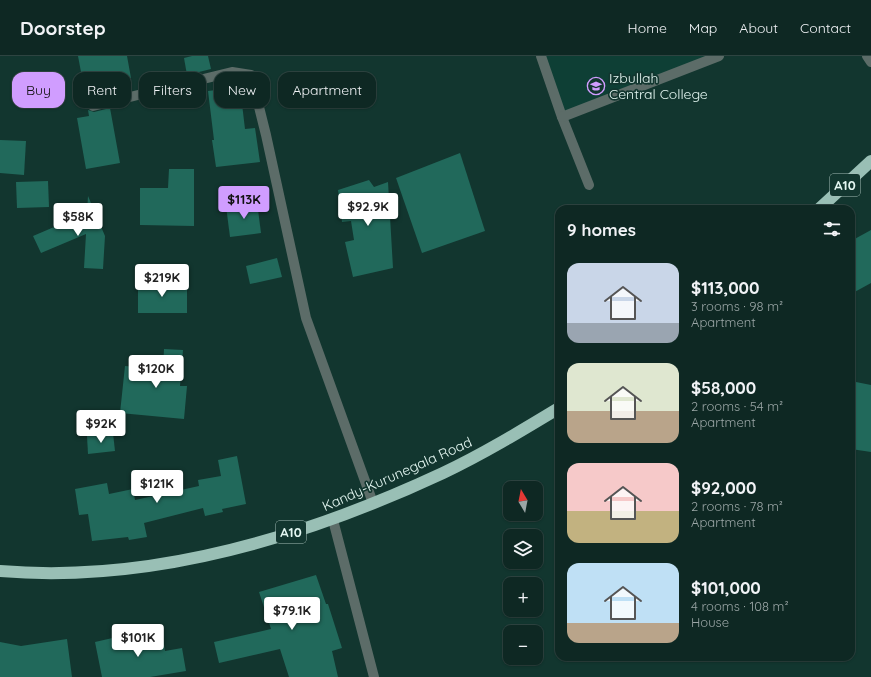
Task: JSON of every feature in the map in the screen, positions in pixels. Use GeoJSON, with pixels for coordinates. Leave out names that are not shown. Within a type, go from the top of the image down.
{"type":"FeatureCollection","features":[{"type":"Feature","properties":{"kind":"highway","name":"A10"},"geometry":{"type":"LineString","coordinates":[[823,205],[871,161]]}},
{"type":"Feature","properties":{"kind":"highway","name":"Kandy-Kurunegala Road"},"geometry":{"type":"LineString","coordinates":[[0,572],[22,573],[125,570],[233,551],[333,520],[444,473],[494,447],[555,410]]}},
{"type":"Feature","properties":{"kind":"street"},"geometry":{"type":"LineString","coordinates":[[541,56],[562,117],[589,185]]}},
{"type":"Feature","properties":{"kind":"street"},"geometry":{"type":"LineString","coordinates":[[562,117],[718,56]]}},
{"type":"Feature","properties":{"kind":"street"},"geometry":{"type":"LineString","coordinates":[[867,56],[871,62]]}},
{"type":"Feature","properties":{"kind":"street"},"geometry":{"type":"LineString","coordinates":[[131,97],[232,72],[251,75],[266,135],[306,318],[373,503]]}},
{"type":"Feature","properties":{"kind":"street"},"geometry":{"type":"LineString","coordinates":[[333,520],[374,677]]}},
{"type":"Feature","properties":{"kind":"shaded area","name":"Izbullah Central College"},"geometry":{"type":"Polygon","coordinates":[[[541,56],[719,56],[562,117],[541,56]]]}},
{"type":"Feature","properties":{"kind":"building"},"geometry":{"type":"Polygon","coordinates":[[[78,56],[127,56],[130,72],[81,72],[78,56]]]}},
{"type":"Feature","properties":{"kind":"building"},"geometry":{"type":"Polygon","coordinates":[[[192,56],[208,56],[211,69],[199,72],[186,72],[184,58],[192,56]]]}},
{"type":"Feature","properties":{"kind":"building"},"geometry":{"type":"Polygon","coordinates":[[[214,90],[214,108],[242,108],[245,129],[255,128],[260,162],[216,167],[208,91],[214,90]]]}},
{"type":"Feature","properties":{"kind":"building"},"geometry":{"type":"Polygon","coordinates":[[[110,108],[120,163],[86,169],[77,118],[89,116],[88,110],[94,112],[110,108]]]}},
{"type":"Feature","properties":{"kind":"building"},"geometry":{"type":"Polygon","coordinates":[[[0,140],[26,141],[24,175],[0,173],[0,140]]]}},
{"type":"Feature","properties":{"kind":"building"},"geometry":{"type":"Polygon","coordinates":[[[460,153],[485,231],[422,253],[396,178],[460,153]]]}},
{"type":"Feature","properties":{"kind":"building"},"geometry":{"type":"Polygon","coordinates":[[[169,169],[194,169],[194,226],[140,225],[140,188],[168,188],[169,169]]]}},
{"type":"Feature","properties":{"kind":"building"},"geometry":{"type":"Polygon","coordinates":[[[369,180],[374,187],[388,182],[393,268],[353,277],[345,242],[354,240],[351,221],[342,222],[338,190],[369,180]]]}},
{"type":"Feature","properties":{"kind":"building"},"geometry":{"type":"Polygon","coordinates":[[[48,181],[49,207],[17,208],[16,182],[48,181]]]}},
{"type":"Feature","properties":{"kind":"building"},"geometry":{"type":"Polygon","coordinates":[[[88,196],[105,236],[103,269],[84,268],[86,234],[41,253],[33,236],[87,213],[88,196]]]}},
{"type":"Feature","properties":{"kind":"building"},"geometry":{"type":"Polygon","coordinates":[[[257,202],[261,233],[230,237],[226,206],[257,202]]]}},
{"type":"Feature","properties":{"kind":"building"},"geometry":{"type":"Polygon","coordinates":[[[871,230],[871,283],[855,292],[855,239],[871,230]]]}},
{"type":"Feature","properties":{"kind":"building"},"geometry":{"type":"Polygon","coordinates":[[[277,258],[282,277],[250,284],[246,266],[277,258]]]}},
{"type":"Feature","properties":{"kind":"building"},"geometry":{"type":"Polygon","coordinates":[[[138,284],[187,284],[187,313],[138,313],[138,284]]]}},
{"type":"Feature","properties":{"kind":"building"},"geometry":{"type":"Polygon","coordinates":[[[164,349],[183,350],[180,386],[187,386],[184,419],[120,413],[125,366],[163,369],[164,349]]]}},
{"type":"Feature","properties":{"kind":"building"},"geometry":{"type":"Polygon","coordinates":[[[855,382],[871,385],[871,452],[855,450],[855,382]]]}},
{"type":"Feature","properties":{"kind":"building"},"geometry":{"type":"Polygon","coordinates":[[[113,433],[115,451],[88,454],[87,436],[113,433]]]}},
{"type":"Feature","properties":{"kind":"building"},"geometry":{"type":"Polygon","coordinates":[[[237,456],[246,504],[222,509],[223,512],[205,516],[203,508],[144,523],[147,537],[129,540],[128,537],[92,541],[88,514],[79,515],[75,489],[107,483],[109,494],[133,489],[135,500],[199,486],[198,480],[221,476],[218,460],[237,456]]]}},
{"type":"Feature","properties":{"kind":"building"},"geometry":{"type":"Polygon","coordinates":[[[316,575],[326,604],[328,604],[342,648],[332,651],[338,677],[289,677],[280,649],[219,663],[214,642],[271,629],[259,592],[316,575]]]}},
{"type":"Feature","properties":{"kind":"building"},"geometry":{"type":"Polygon","coordinates":[[[130,634],[132,643],[163,638],[165,651],[182,648],[186,671],[150,677],[102,677],[95,642],[130,634]]]}},
{"type":"Feature","properties":{"kind":"building"},"geometry":{"type":"Polygon","coordinates":[[[67,639],[72,677],[0,677],[0,642],[21,646],[67,639]]]}},
{"type":"Feature","properties":{"kind":"place","name":"Izbullah Central College"},"geometry":{"type":"Point","coordinates":[596,86]}}]}
